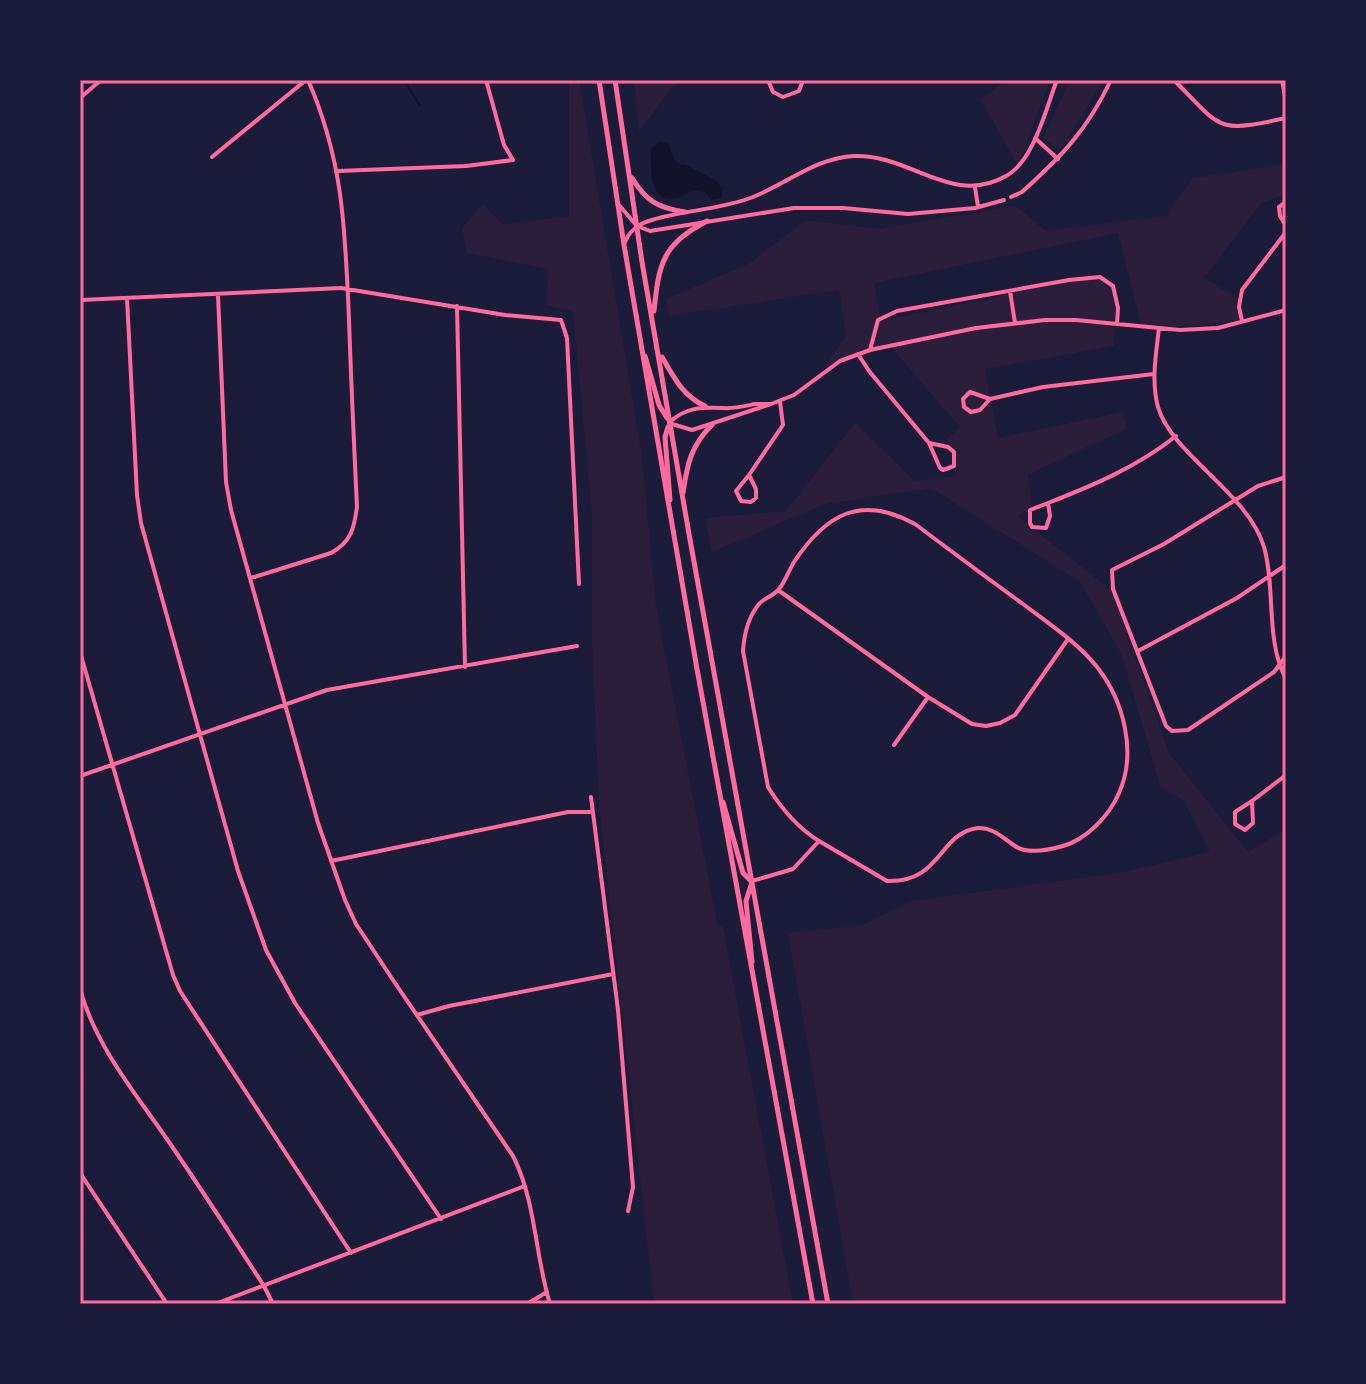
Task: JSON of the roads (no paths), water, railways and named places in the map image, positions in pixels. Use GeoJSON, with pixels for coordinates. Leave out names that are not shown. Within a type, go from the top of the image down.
{"type":"FeatureCollection","features":[{"type":"Feature","properties":{"kind":"main road"},"geometry":{"type":"LineString","coordinates":[[599,80],[641,348],[717,785],[813,1304]]}},
{"type":"Feature","properties":{"kind":"main road"},"geometry":{"type":"LineString","coordinates":[[615,80],[682,498],[828,1304]]}},
{"type":"Feature","properties":{"kind":"main road"},"geometry":{"type":"LineString","coordinates":[[628,168],[649,201],[662,208],[685,212]]}},
{"type":"Feature","properties":{"kind":"main road"},"geometry":{"type":"LineString","coordinates":[[653,320],[658,273],[668,250],[707,221]]}},
{"type":"Feature","properties":{"kind":"main road"},"geometry":{"type":"LineString","coordinates":[[641,348],[650,368],[659,405],[669,423],[665,437],[670,516]]}},
{"type":"Feature","properties":{"kind":"main road"},"geometry":{"type":"LineString","coordinates":[[659,352],[680,388],[692,400],[705,406]]}},
{"type":"Feature","properties":{"kind":"main road"},"geometry":{"type":"LineString","coordinates":[[682,498],[687,463],[695,443],[712,425]]}},
{"type":"Feature","properties":{"kind":"main road"},"geometry":{"type":"LineString","coordinates":[[717,785],[743,873],[752,881]]}},
{"type":"Feature","properties":{"kind":"main road"},"geometry":{"type":"LineString","coordinates":[[752,881],[746,901],[753,982]]}},
{"type":"Feature","properties":{"kind":"street"},"geometry":{"type":"LineString","coordinates":[[80,98],[101,80]]}},
{"type":"Feature","properties":{"kind":"street"},"geometry":{"type":"LineString","coordinates":[[212,157],[307,80],[321,108],[338,171],[344,218],[357,507],[355,526],[350,538],[331,553],[250,579]]}},
{"type":"Feature","properties":{"kind":"street"},"geometry":{"type":"LineString","coordinates":[[338,171],[466,166],[513,160],[504,145],[486,80]]}},
{"type":"Feature","properties":{"kind":"street"},"geometry":{"type":"LineString","coordinates":[[768,80],[773,92],[783,97],[799,91],[803,80]]}},
{"type":"Feature","properties":{"kind":"street"},"geometry":{"type":"LineString","coordinates":[[624,245],[628,234],[645,221],[752,197],[817,163],[854,156],[882,158],[954,185],[975,187],[991,184],[1018,167],[1035,138],[1057,80]]}},
{"type":"Feature","properties":{"kind":"street"},"geometry":{"type":"LineString","coordinates":[[1011,197],[1022,192],[1078,138],[1096,112],[1111,80]]}},
{"type":"Feature","properties":{"kind":"street"},"geometry":{"type":"LineString","coordinates":[[1174,80],[1219,124],[1243,127],[1286,118]]}},
{"type":"Feature","properties":{"kind":"street"},"geometry":{"type":"LineString","coordinates":[[1282,80],[1286,102]]}},
{"type":"Feature","properties":{"kind":"street"},"geometry":{"type":"LineString","coordinates":[[1035,138],[1058,159]]}},
{"type":"Feature","properties":{"kind":"street"},"geometry":{"type":"LineString","coordinates":[[975,187],[978,207]]}},
{"type":"Feature","properties":{"kind":"street"},"geometry":{"type":"LineString","coordinates":[[619,205],[637,226],[650,231],[794,208],[843,208],[908,214],[978,207],[1004,200]]}},
{"type":"Feature","properties":{"kind":"street"},"geometry":{"type":"LineString","coordinates":[[1286,202],[1279,207],[1286,226]]}},
{"type":"Feature","properties":{"kind":"street"},"geometry":{"type":"LineString","coordinates":[[1242,321],[1239,307],[1242,290],[1286,232]]}},
{"type":"Feature","properties":{"kind":"street"},"geometry":{"type":"LineString","coordinates":[[870,350],[878,320],[890,314],[913,307],[1069,280],[1100,277],[1113,286],[1118,308],[1117,324]]}},
{"type":"Feature","properties":{"kind":"street"},"geometry":{"type":"LineString","coordinates":[[80,300],[347,289],[505,315],[558,319],[567,338],[579,584]]}},
{"type":"Feature","properties":{"kind":"street"},"geometry":{"type":"LineString","coordinates":[[1010,291],[1015,323]]}},
{"type":"Feature","properties":{"kind":"street"},"geometry":{"type":"LineString","coordinates":[[218,295],[226,482],[231,510],[331,861],[356,924],[513,1156],[525,1186],[550,1304]]}},
{"type":"Feature","properties":{"kind":"street"},"geometry":{"type":"LineString","coordinates":[[127,298],[141,523],[238,871],[266,950],[295,1003],[441,1219]]}},
{"type":"Feature","properties":{"kind":"street"},"geometry":{"type":"LineString","coordinates":[[457,306],[465,667]]}},
{"type":"Feature","properties":{"kind":"street"},"geometry":{"type":"LineString","coordinates":[[669,423],[689,410],[705,406],[726,408],[780,402],[840,361],[858,354],[976,328],[1060,320],[1159,328],[1218,328],[1286,310]]}},
{"type":"Feature","properties":{"kind":"street"},"geometry":{"type":"LineString","coordinates":[[1159,328],[1154,374],[1159,410],[1176,436],[1234,500],[1260,538],[1280,664],[1286,679]]}},
{"type":"Feature","properties":{"kind":"street"},"geometry":{"type":"LineString","coordinates":[[858,354],[929,443],[940,468],[943,470],[954,466],[954,452],[948,447],[929,443]]}},
{"type":"Feature","properties":{"kind":"street"},"geometry":{"type":"LineString","coordinates":[[990,399],[970,392],[963,399],[964,407],[975,412],[990,399],[1043,387],[1154,374]]}},
{"type":"Feature","properties":{"kind":"street"},"geometry":{"type":"LineString","coordinates":[[749,475],[757,493],[756,498],[745,502],[741,501],[736,491],[783,425],[780,402]]}},
{"type":"Feature","properties":{"kind":"street"},"geometry":{"type":"LineString","coordinates":[[669,423],[692,430],[771,404]]}},
{"type":"Feature","properties":{"kind":"street"},"geometry":{"type":"LineString","coordinates":[[1048,503],[1050,516],[1046,528],[1032,527],[1030,510],[1048,503],[1101,483],[1135,465],[1176,436]]}},
{"type":"Feature","properties":{"kind":"street"},"geometry":{"type":"LineString","coordinates":[[1286,477],[1258,486],[1164,544],[1112,570],[1113,589],[1166,726],[1172,731],[1188,730],[1274,672],[1286,656]]}},
{"type":"Feature","properties":{"kind":"street"},"geometry":{"type":"LineString","coordinates":[[888,511],[915,524],[1068,639],[1097,667],[1108,685],[1121,713],[1129,751],[1122,786],[1114,804],[1082,838],[1060,847],[1031,851],[1017,848],[997,833],[978,828],[947,845],[926,872],[900,882],[887,881],[819,841],[778,803],[768,787],[743,651],[744,636],[760,602],[778,590],[820,527],[843,514],[888,511]]}},
{"type":"Feature","properties":{"kind":"street"},"geometry":{"type":"LineString","coordinates":[[1138,651],[1225,605],[1286,565]]}},
{"type":"Feature","properties":{"kind":"street"},"geometry":{"type":"LineString","coordinates":[[778,590],[928,697],[972,724],[986,726],[1015,715],[1068,639]]}},
{"type":"Feature","properties":{"kind":"street"},"geometry":{"type":"LineString","coordinates":[[80,776],[327,690],[577,646]]}},
{"type":"Feature","properties":{"kind":"street"},"geometry":{"type":"LineString","coordinates":[[80,652],[180,991],[351,1253]]}},
{"type":"Feature","properties":{"kind":"street"},"geometry":{"type":"LineString","coordinates":[[894,745],[928,697]]}},
{"type":"Feature","properties":{"kind":"street"},"geometry":{"type":"LineString","coordinates":[[1252,801],[1253,823],[1245,830],[1239,829],[1235,824],[1235,812],[1286,775]]}},
{"type":"Feature","properties":{"kind":"street"},"geometry":{"type":"LineString","coordinates":[[591,797],[613,974],[633,1187],[628,1211]]}},
{"type":"Feature","properties":{"kind":"street"},"geometry":{"type":"LineString","coordinates":[[331,861],[568,812],[593,812]]}},
{"type":"Feature","properties":{"kind":"street"},"geometry":{"type":"LineString","coordinates":[[752,881],[793,869],[819,841]]}},
{"type":"Feature","properties":{"kind":"street"},"geometry":{"type":"LineString","coordinates":[[417,1015],[613,974]]}},
{"type":"Feature","properties":{"kind":"street"},"geometry":{"type":"LineString","coordinates":[[80,989],[87,1016],[98,1039],[264,1286],[273,1304]]}},
{"type":"Feature","properties":{"kind":"street"},"geometry":{"type":"LineString","coordinates":[[80,1173],[167,1304]]}},
{"type":"Feature","properties":{"kind":"street"},"geometry":{"type":"LineString","coordinates":[[215,1304],[525,1186]]}},
{"type":"Feature","properties":{"kind":"street"},"geometry":{"type":"LineString","coordinates":[[527,1304],[547,1292]]}},
{"type":"Feature","properties":{"kind":"waterway"},"geometry":{"type":"LineString","coordinates":[[404,80],[420,106]]}}]}
